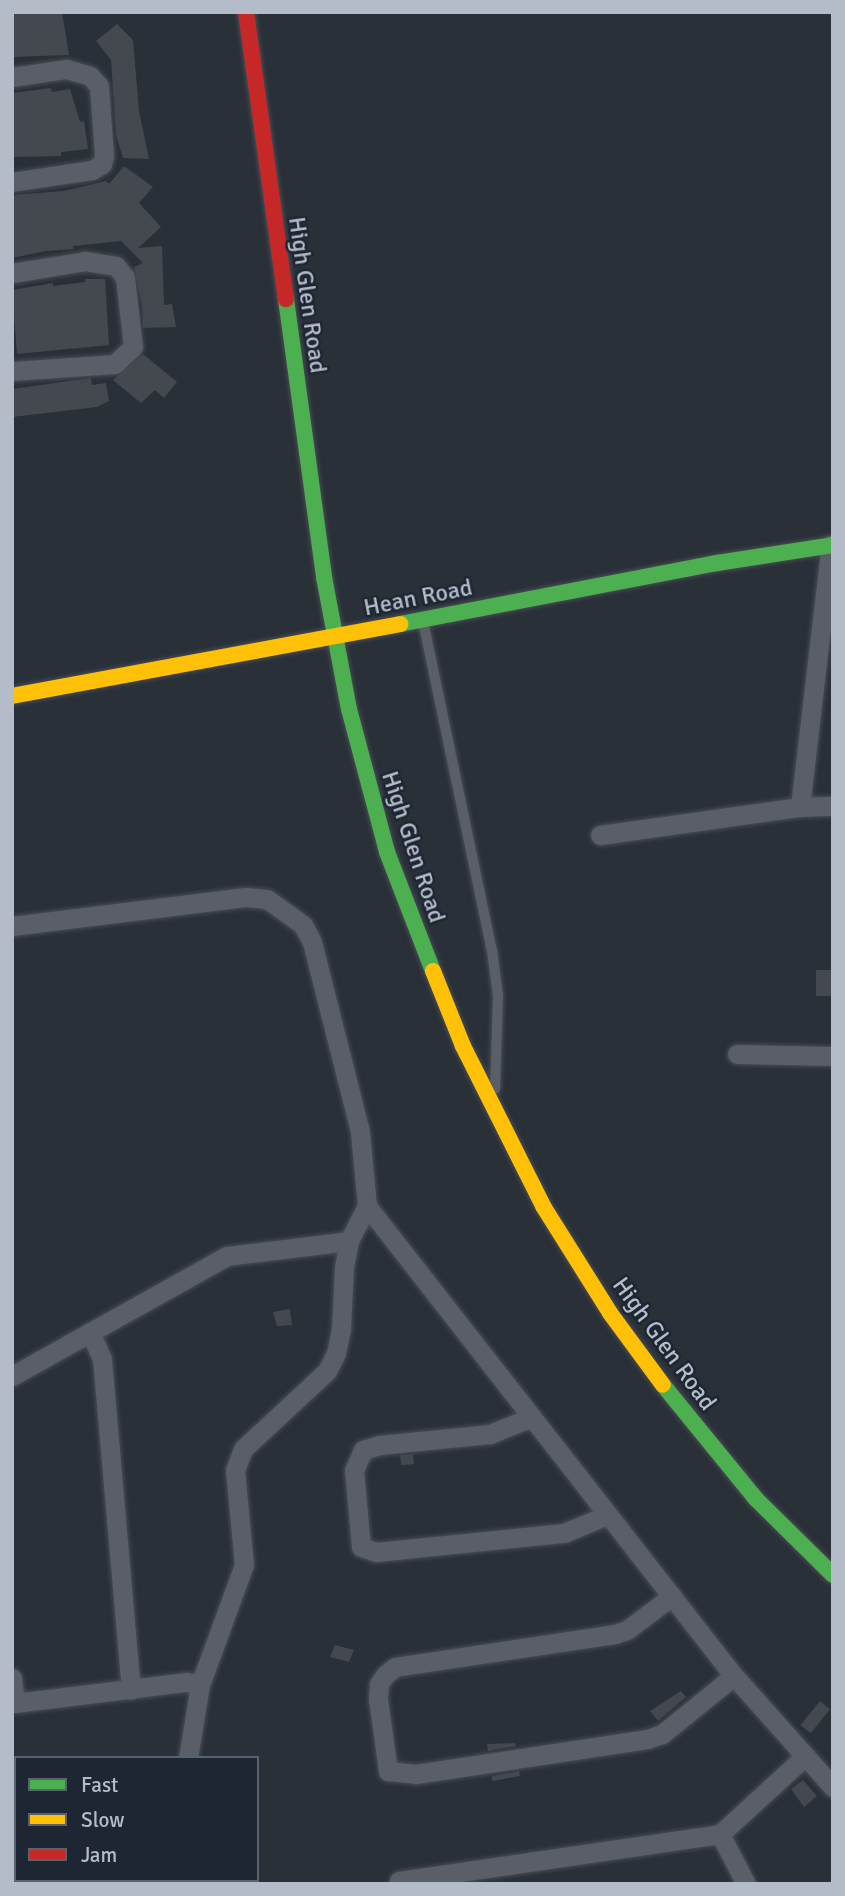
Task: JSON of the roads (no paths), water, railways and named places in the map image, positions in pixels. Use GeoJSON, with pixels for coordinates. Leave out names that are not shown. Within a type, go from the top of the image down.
{"type":"FeatureCollection","features":[{"type":"Feature","properties":{"kind":"main road","name":"High Glen Road"},"geometry":{"type":"LineString","coordinates":[[246,12],[318,537],[349,709],[387,852],[437,986],[494,1110],[544,1206],[610,1312],[650,1368],[756,1499],[833,1575]]}},
{"type":"Feature","properties":{"kind":"main road","name":"Hean Road"},"geometry":{"type":"LineString","coordinates":[[12,696],[423,621],[717,563],[832,545]]}},
{"type":"Feature","properties":{"kind":"street"},"geometry":{"type":"LineString","coordinates":[[12,77],[66,69],[90,76],[99,86],[104,156],[102,164],[92,170],[12,182]]}},
{"type":"Feature","properties":{"kind":"street"},"geometry":{"type":"LineString","coordinates":[[12,273],[85,261],[116,266],[125,277],[132,347],[114,364],[12,371]]}},
{"type":"Feature","properties":{"kind":"street"},"geometry":{"type":"LineString","coordinates":[[800,807],[832,545]]}},
{"type":"Feature","properties":{"kind":"street"},"geometry":{"type":"LineString","coordinates":[[600,835],[800,807],[833,806]]}},
{"type":"Feature","properties":{"kind":"street"},"geometry":{"type":"LineString","coordinates":[[12,926],[245,897],[267,899],[303,925],[312,942],[360,1132],[367,1206],[349,1241],[344,1266],[341,1329],[332,1362],[327,1371],[243,1449],[235,1471],[244,1565],[200,1685],[188,1756]]}},
{"type":"Feature","properties":{"kind":"street"},"geometry":{"type":"LineString","coordinates":[[737,1054],[833,1056]]}},
{"type":"Feature","properties":{"kind":"street"},"geometry":{"type":"LineString","coordinates":[[367,1206],[734,1676],[833,1787]]}},
{"type":"Feature","properties":{"kind":"street"},"geometry":{"type":"LineString","coordinates":[[12,1376],[227,1255],[349,1241]]}},
{"type":"Feature","properties":{"kind":"street"},"geometry":{"type":"LineString","coordinates":[[90,1332],[102,1359],[131,1690]]}},
{"type":"Feature","properties":{"kind":"street"},"geometry":{"type":"LineString","coordinates":[[532,1417],[490,1434],[380,1445],[363,1450],[354,1470],[361,1547],[376,1552],[564,1533],[607,1515]]}},
{"type":"Feature","properties":{"kind":"street"},"geometry":{"type":"LineString","coordinates":[[672,1596],[627,1630],[615,1634],[395,1667],[384,1675],[378,1699],[388,1771],[416,1774],[646,1740],[662,1734],[734,1676]]}},
{"type":"Feature","properties":{"kind":"street"},"geometry":{"type":"LineString","coordinates":[[12,1678],[15,1703],[187,1682],[200,1685]]}},
{"type":"Feature","properties":{"kind":"street"},"geometry":{"type":"LineString","coordinates":[[399,1884],[399,1881],[720,1834],[805,1756]]}},
{"type":"Feature","properties":{"kind":"street"},"geometry":{"type":"LineString","coordinates":[[720,1834],[746,1884]]}},
{"type":"Feature","properties":{"kind":"lane"},"geometry":{"type":"LineString","coordinates":[[423,621],[492,950],[498,996],[494,1110]]}}]}
